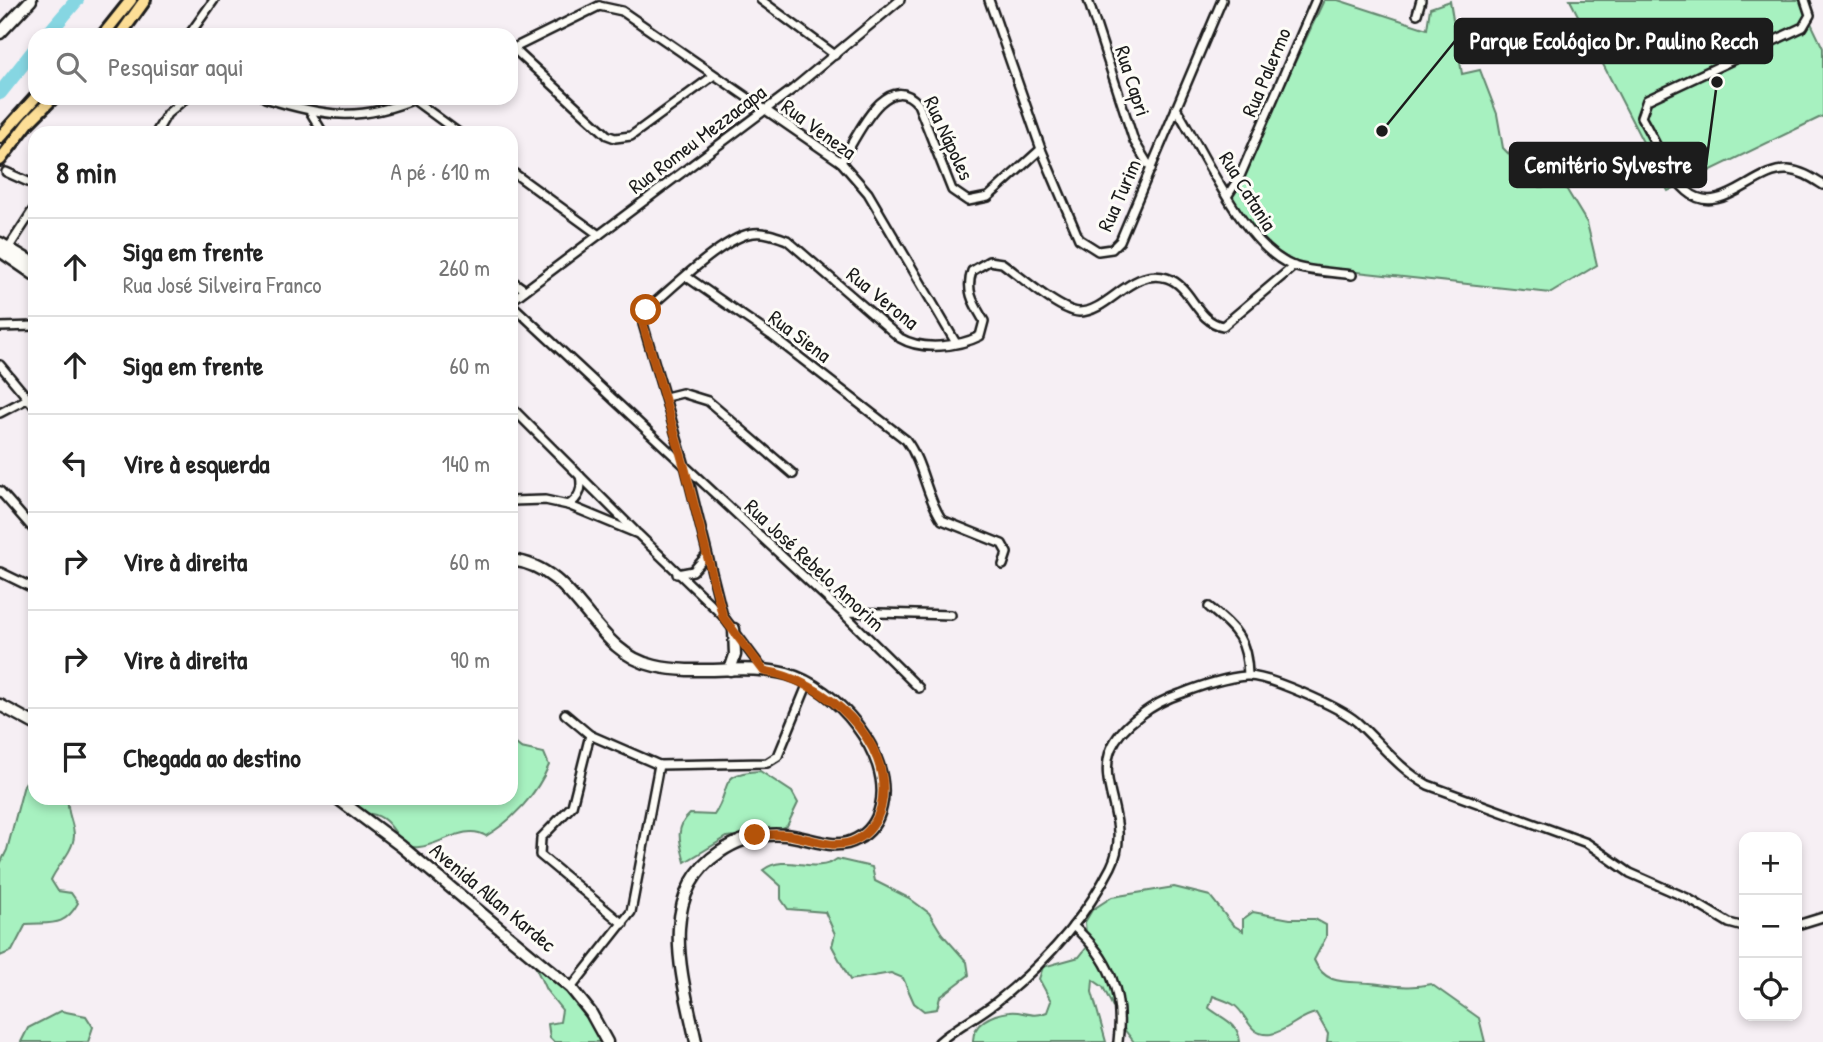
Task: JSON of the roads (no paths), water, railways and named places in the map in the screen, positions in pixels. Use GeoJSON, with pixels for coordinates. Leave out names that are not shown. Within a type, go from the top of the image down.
{"type":"FeatureCollection","features":[{"type":"Feature","properties":{"kind":"main road"},"geometry":{"type":"LineString","coordinates":[[109,28],[131,0]]}},
{"type":"Feature","properties":{"kind":"main road"},"geometry":{"type":"LineString","coordinates":[[125,28],[145,0]]}},
{"type":"Feature","properties":{"kind":"main road"},"geometry":{"type":"LineString","coordinates":[[0,137],[29,105]]}},
{"type":"Feature","properties":{"kind":"main road"},"geometry":{"type":"LineString","coordinates":[[0,160],[29,122],[46,105]]}},
{"type":"Feature","properties":{"kind":"street"},"geometry":{"type":"LineString","coordinates":[[0,33],[31,0]]}},
{"type":"Feature","properties":{"kind":"street"},"geometry":{"type":"LineString","coordinates":[[194,28],[214,0]]}},
{"type":"Feature","properties":{"kind":"street"},"geometry":{"type":"LineString","coordinates":[[761,0],[835,55]]}},
{"type":"Feature","properties":{"kind":"street","name":"Rua Romeu Mezzacapa"},"geometry":{"type":"LineString","coordinates":[[518,296],[835,55],[900,0]]}},
{"type":"Feature","properties":{"kind":"street","name":"Rua Turim"},"geometry":{"type":"LineString","coordinates":[[989,0],[1041,149],[1079,239],[1098,251],[1112,249],[1120,241],[1222,0]]}},
{"type":"Feature","properties":{"kind":"street","name":"Rua Capri"},"geometry":{"type":"LineString","coordinates":[[1088,0],[1134,141],[1151,169]]}},
{"type":"Feature","properties":{"kind":"street","name":"Rua Palermo"},"geometry":{"type":"LineString","coordinates":[[1228,195],[1244,168],[1317,0]]}},
{"type":"Feature","properties":{"kind":"street"},"geometry":{"type":"LineString","coordinates":[[1417,14],[1421,0]]}},
{"type":"Feature","properties":{"kind":"street"},"geometry":{"type":"LineString","coordinates":[[1805,0],[1810,15],[1803,27],[1647,100],[1641,117],[1679,182],[1696,197],[1711,200],[1725,197],[1772,172],[1786,170],[1805,173],[1823,185]]}},
{"type":"Feature","properties":{"kind":"street"},"geometry":{"type":"LineString","coordinates":[[518,46],[598,3]]}},
{"type":"Feature","properties":{"kind":"street","name":"Rua Veneza"},"geometry":{"type":"LineString","coordinates":[[598,3],[622,11],[841,162],[868,193],[956,344]]}},
{"type":"Feature","properties":{"kind":"street"},"geometry":{"type":"LineString","coordinates":[[518,54],[607,135],[615,138],[631,136],[713,76]]}},
{"type":"Feature","properties":{"kind":"street","name":"Rua Nápoles"},"geometry":{"type":"LineString","coordinates":[[841,162],[877,106],[887,95],[899,92],[910,96],[918,104],[952,190],[968,201],[988,197],[1041,149]]}},
{"type":"Feature","properties":{"kind":"street"},"geometry":{"type":"LineString","coordinates":[[160,126],[176,105]]}},
{"type":"Feature","properties":{"kind":"street"},"geometry":{"type":"LineString","coordinates":[[286,105],[330,116],[366,113],[394,105]]}},
{"type":"Feature","properties":{"kind":"street"},"geometry":{"type":"LineString","coordinates":[[423,105],[450,126]]}},
{"type":"Feature","properties":{"kind":"street","name":"Rua Catania"},"geometry":{"type":"LineString","coordinates":[[1176,108],[1245,226],[1259,244],[1294,266],[1352,275]]}},
{"type":"Feature","properties":{"kind":"street"},"geometry":{"type":"LineString","coordinates":[[311,113],[319,126]]}},
{"type":"Feature","properties":{"kind":"street"},"geometry":{"type":"LineString","coordinates":[[6,173],[28,182]]}},
{"type":"Feature","properties":{"kind":"street"},"geometry":{"type":"LineString","coordinates":[[518,176],[599,234]]}},
{"type":"Feature","properties":{"kind":"street"},"geometry":{"type":"LineString","coordinates":[[3,247],[28,216]]}},
{"type":"Feature","properties":{"kind":"street","name":"Rua Verona"},"geometry":{"type":"LineString","coordinates":[[666,397],[643,317],[646,310],[738,237],[770,233],[787,240],[908,343],[923,346],[956,344]]}},
{"type":"Feature","properties":{"kind":"street"},"geometry":{"type":"LineString","coordinates":[[3,247],[28,260]]}},
{"type":"Feature","properties":{"kind":"street"},"geometry":{"type":"LineString","coordinates":[[3,247],[28,269]]}},
{"type":"Feature","properties":{"kind":"street"},"geometry":{"type":"LineString","coordinates":[[956,344],[970,341],[983,330],[984,321],[968,291],[968,280],[972,271],[989,261],[1002,264],[1066,308],[1079,312],[1090,309],[1127,285],[1160,276],[1171,279],[1207,319],[1223,326],[1275,285],[1294,266]]}},
{"type":"Feature","properties":{"kind":"street","name":"Rua Siena"},"geometry":{"type":"LineString","coordinates":[[687,277],[771,335],[890,427],[917,454],[936,511],[942,520],[1002,544],[1007,553],[1003,565]]}},
{"type":"Feature","properties":{"kind":"street"},"geometry":{"type":"LineString","coordinates":[[518,285],[525,290]]}},
{"type":"Feature","properties":{"kind":"street","name":"Rua José Rebelo Amorim"},"geometry":{"type":"LineString","coordinates":[[518,309],[685,469],[842,612],[919,688]]}},
{"type":"Feature","properties":{"kind":"street"},"geometry":{"type":"LineString","coordinates":[[0,327],[28,326]]}},
{"type":"Feature","properties":{"kind":"street"},"geometry":{"type":"LineString","coordinates":[[0,365],[27,399],[0,414]]}},
{"type":"Feature","properties":{"kind":"street"},"geometry":{"type":"LineString","coordinates":[[723,617],[666,397],[682,393],[708,401],[793,474]]}},
{"type":"Feature","properties":{"kind":"street"},"geometry":{"type":"LineString","coordinates":[[518,414],[723,617],[764,671]]}},
{"type":"Feature","properties":{"kind":"street"},"geometry":{"type":"LineString","coordinates":[[568,505],[574,502],[580,491],[580,475]]}},
{"type":"Feature","properties":{"kind":"street"},"geometry":{"type":"LineString","coordinates":[[0,491],[28,523]]}},
{"type":"Feature","properties":{"kind":"street"},"geometry":{"type":"LineString","coordinates":[[518,501],[545,500],[568,505],[603,517],[638,534]]}},
{"type":"Feature","properties":{"kind":"street"},"geometry":{"type":"LineString","coordinates":[[603,517],[612,505]]}},
{"type":"Feature","properties":{"kind":"street"},"geometry":{"type":"LineString","coordinates":[[677,574],[693,571],[707,555]]}},
{"type":"Feature","properties":{"kind":"street"},"geometry":{"type":"LineString","coordinates":[[518,562],[534,565],[556,577],[605,636],[635,660],[686,670],[788,674],[808,683],[844,710],[872,746],[882,774],[883,797],[878,817],[869,831],[843,844],[827,844],[787,835],[755,835],[730,845],[698,872],[680,910],[677,933],[696,1042]]}},
{"type":"Feature","properties":{"kind":"street"},"geometry":{"type":"LineString","coordinates":[[0,572],[28,586]]}},
{"type":"Feature","properties":{"kind":"street"},"geometry":{"type":"LineString","coordinates":[[1209,607],[1243,640],[1248,654],[1248,675]]}},
{"type":"Feature","properties":{"kind":"street"},"geometry":{"type":"LineString","coordinates":[[842,612],[951,615]]}},
{"type":"Feature","properties":{"kind":"street"},"geometry":{"type":"LineString","coordinates":[[730,670],[735,655],[734,629]]}},
{"type":"Feature","properties":{"kind":"street"},"geometry":{"type":"LineString","coordinates":[[939,1042],[1027,976],[1073,926],[1112,865],[1120,829],[1107,773],[1108,756],[1119,734],[1172,697],[1248,675],[1332,705],[1355,721],[1409,774],[1428,785],[1587,843],[1630,873],[1687,898],[1729,923],[1739,926]]}},
{"type":"Feature","properties":{"kind":"street"},"geometry":{"type":"LineString","coordinates":[[565,714],[590,735],[659,765],[773,761],[808,683]]}},
{"type":"Feature","properties":{"kind":"street"},"geometry":{"type":"LineString","coordinates":[[0,705],[28,720]]}},
{"type":"Feature","properties":{"kind":"street"},"geometry":{"type":"LineString","coordinates":[[590,735],[572,806],[541,838],[540,855],[623,924]]}},
{"type":"Feature","properties":{"kind":"street"},"geometry":{"type":"LineString","coordinates":[[571,988],[623,924],[635,902],[659,765]]}},
{"type":"Feature","properties":{"kind":"street","name":"Avenida Allan Kardec"},"geometry":{"type":"LineString","coordinates":[[346,805],[401,846],[571,988],[591,1013],[607,1042]]}},
{"type":"Feature","properties":{"kind":"street"},"geometry":{"type":"LineString","coordinates":[[1802,923],[1823,916]]}},
{"type":"Feature","properties":{"kind":"street"},"geometry":{"type":"LineString","coordinates":[[1073,926],[1105,959],[1115,982],[1119,1002],[1118,1042]]}},
{"type":"Feature","properties":{"kind":"waterway"},"geometry":{"type":"LineString","coordinates":[[53,28],[77,0]]}},
{"type":"Feature","properties":{"kind":"waterway"},"geometry":{"type":"LineString","coordinates":[[0,93],[28,58]]}},
{"type":"Feature","properties":{"kind":"place","name":"Cemitério Sylvestre"},"geometry":{"type":"Point","coordinates":[1717,82]}},
{"type":"Feature","properties":{"kind":"place","name":"Parque Ecológico Dr. Paulino Recch"},"geometry":{"type":"Point","coordinates":[1382,131]}}]}
